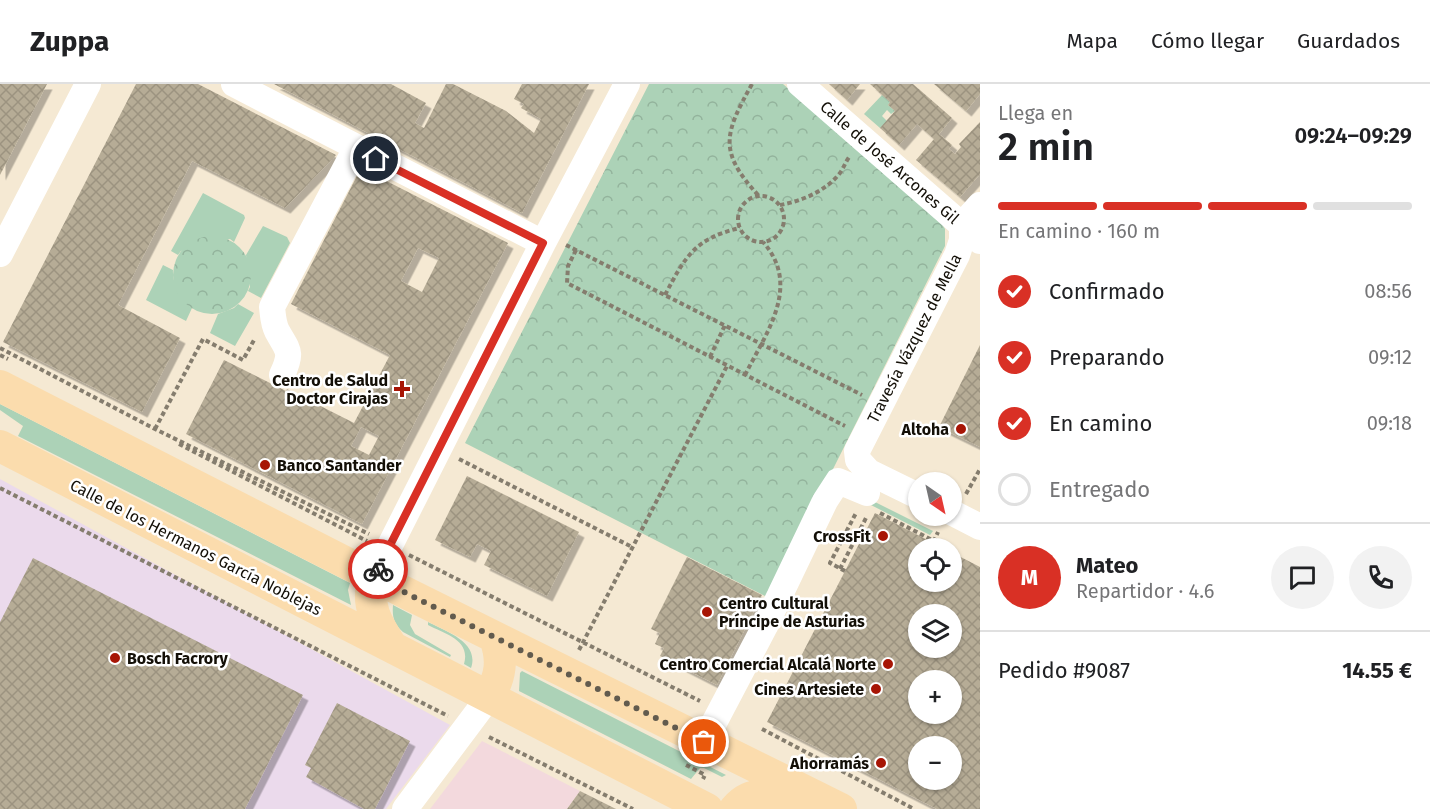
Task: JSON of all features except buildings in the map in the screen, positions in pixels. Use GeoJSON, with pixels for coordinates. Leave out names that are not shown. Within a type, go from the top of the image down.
{"type":"FeatureCollection","features":[{"type":"Feature","properties":{"kind":"main road"},"geometry":{"type":"LineString","coordinates":[[0,386],[495,638],[841,809]]}},
{"type":"Feature","properties":{"kind":"main road","name":"Calle de los Hermanos García Noblejas"},"geometry":{"type":"LineString","coordinates":[[0,446],[707,809]]}},
{"type":"Feature","properties":{"kind":"main road"},"geometry":{"type":"LineString","coordinates":[[374,577],[370,590],[373,615],[392,647]]}},
{"type":"Feature","properties":{"kind":"main road"},"geometry":{"type":"LineString","coordinates":[[489,697],[498,682],[501,665],[500,651],[495,638]]}},
{"type":"Feature","properties":{"kind":"main road"},"geometry":{"type":"LineString","coordinates":[[735,809],[743,800],[753,795],[768,796],[801,809]]}},
{"type":"Feature","properties":{"kind":"street"},"geometry":{"type":"LineString","coordinates":[[0,254],[88,84]]}},
{"type":"Feature","properties":{"kind":"street"},"geometry":{"type":"LineString","coordinates":[[234,84],[356,148],[545,238]]}},
{"type":"Feature","properties":{"kind":"street"},"geometry":{"type":"LineString","coordinates":[[374,577],[545,238],[627,84]]}},
{"type":"Feature","properties":{"kind":"street","name":"Calle de José Arcones Gil"},"geometry":{"type":"LineString","coordinates":[[800,84],[971,233]]}},
{"type":"Feature","properties":{"kind":"street"},"geometry":{"type":"LineString","coordinates":[[282,375],[288,362],[289,351],[274,324],[272,307],[356,148]]}},
{"type":"Feature","properties":{"kind":"street"},"geometry":{"type":"LineString","coordinates":[[971,233],[980,205]]}},
{"type":"Feature","properties":{"kind":"street","name":"Travesía Vázquez de Mella"},"geometry":{"type":"LineString","coordinates":[[868,482],[858,460],[857,451],[866,402],[957,255],[962,240],[971,233]]}},
{"type":"Feature","properties":{"kind":"street"},"geometry":{"type":"LineString","coordinates":[[704,742],[765,626],[825,501],[838,481],[868,482],[908,493]]}},
{"type":"Feature","properties":{"kind":"street"},"geometry":{"type":"LineString","coordinates":[[962,518],[980,527]]}},
{"type":"Feature","properties":{"kind":"street"},"geometry":{"type":"LineString","coordinates":[[405,809],[489,697]]}},
{"type":"Feature","properties":{"kind":"path"},"geometry":{"type":"LineString","coordinates":[[752,84],[731,124],[730,145],[733,161],[739,174],[759,196],[774,200],[780,206],[784,218],[781,232],[776,237],[763,242],[749,239],[740,228],[738,214],[746,201],[759,196]]}},
{"type":"Feature","properties":{"kind":"path"},"geometry":{"type":"LineString","coordinates":[[780,206],[798,201],[826,185],[839,174],[863,139]]}},
{"type":"Feature","properties":{"kind":"path"},"geometry":{"type":"LineString","coordinates":[[665,295],[686,259],[696,247],[723,232],[740,228]]}},
{"type":"Feature","properties":{"kind":"path"},"geometry":{"type":"LineString","coordinates":[[545,238],[576,250],[761,342],[866,402]]}},
{"type":"Feature","properties":{"kind":"path"},"geometry":{"type":"LineString","coordinates":[[745,375],[780,303],[782,285],[780,272],[763,242]]}},
{"type":"Feature","properties":{"kind":"path"},"geometry":{"type":"LineString","coordinates":[[576,250],[568,266],[567,283],[847,428]]}},
{"type":"Feature","properties":{"kind":"path"},"geometry":{"type":"LineString","coordinates":[[156,429],[203,339],[243,360],[272,307]]}},
{"type":"Feature","properties":{"kind":"path"},"geometry":{"type":"LineString","coordinates":[[710,357],[725,325]]}},
{"type":"Feature","properties":{"kind":"path"},"geometry":{"type":"LineString","coordinates":[[1,350],[379,539]]}},
{"type":"Feature","properties":{"kind":"path"},"geometry":{"type":"LineString","coordinates":[[567,673],[727,366]]}},
{"type":"Feature","properties":{"kind":"path"},"geometry":{"type":"LineString","coordinates":[[439,448],[632,547]]}},
{"type":"Feature","properties":{"kind":"path"},"geometry":{"type":"LineString","coordinates":[[868,482],[830,563],[843,570],[872,508],[928,538]]}},
{"type":"Feature","properties":{"kind":"path"},"geometry":{"type":"LineString","coordinates":[[0,488],[457,720]]}},
{"type":"Feature","properties":{"kind":"path"},"geometry":{"type":"LineString","coordinates":[[403,552],[446,576],[720,711]]}},
{"type":"Feature","properties":{"kind":"path"},"geometry":{"type":"LineString","coordinates":[[762,729],[914,809]]}},
{"type":"Feature","properties":{"kind":"path"},"geometry":{"type":"LineString","coordinates":[[480,732],[633,809]]}},
{"type":"Feature","properties":{"kind":"shaded area"},"geometry":{"type":"Polygon","coordinates":[[[0,479],[450,725],[386,809],[0,809],[0,479]]]}},
{"type":"Feature","properties":{"kind":"shaded area"},"geometry":{"type":"Polygon","coordinates":[[[482,741],[580,791],[567,809],[430,809],[482,741]]]}},
{"type":"Feature","properties":{"kind":"green space"},"geometry":{"type":"Polygon","coordinates":[[[649,84],[783,84],[936,214],[945,229],[945,246],[767,597],[465,443],[649,84]]]}},
{"type":"Feature","properties":{"kind":"green space"},"geometry":{"type":"Polygon","coordinates":[[[882,95],[895,111],[891,114],[887,110],[882,116],[887,121],[880,128],[864,114],[882,95]]]}},
{"type":"Feature","properties":{"kind":"green space"},"geometry":{"type":"Polygon","coordinates":[[[203,193],[244,215],[245,218],[234,242],[230,239],[181,251],[178,255],[171,251],[203,193]]]}},
{"type":"Feature","properties":{"kind":"green space"},"geometry":{"type":"Polygon","coordinates":[[[263,226],[287,237],[290,243],[261,298],[248,291],[250,287],[246,255],[263,226]]]}},
{"type":"Feature","properties":{"kind":"green space"},"geometry":{"type":"Polygon","coordinates":[[[204,236],[220,236],[234,242],[245,253],[251,267],[251,283],[245,297],[234,308],[220,314],[204,314],[190,308],[179,297],[173,283],[173,267],[179,253],[190,242],[204,236]]]}},
{"type":"Feature","properties":{"kind":"green space"},"geometry":{"type":"Polygon","coordinates":[[[163,265],[173,270],[178,291],[192,308],[186,321],[146,300],[163,265]]]}},
{"type":"Feature","properties":{"kind":"green space"},"geometry":{"type":"Polygon","coordinates":[[[238,304],[254,313],[235,346],[210,333],[218,314],[238,304]]]}},
{"type":"Feature","properties":{"kind":"green space"},"geometry":{"type":"Polygon","coordinates":[[[0,404],[350,583],[348,590],[351,605],[18,436],[23,426],[0,410],[0,404]]]}},
{"type":"Feature","properties":{"kind":"green space"},"geometry":{"type":"Polygon","coordinates":[[[869,499],[908,518],[908,524],[867,503],[869,499]]]}},
{"type":"Feature","properties":{"kind":"green space"},"geometry":{"type":"Polygon","coordinates":[[[912,526],[923,526],[933,531],[930,535],[912,526]]]}},
{"type":"Feature","properties":{"kind":"green space"},"geometry":{"type":"Polygon","coordinates":[[[393,605],[412,615],[410,625],[415,634],[451,655],[450,657],[403,632],[394,620],[393,605]]]}},
{"type":"Feature","properties":{"kind":"green space"},"geometry":{"type":"Polygon","coordinates":[[[428,622],[466,644],[472,659],[471,668],[464,664],[464,649],[460,643],[428,625],[428,622]]]}},
{"type":"Feature","properties":{"kind":"green space"},"geometry":{"type":"Polygon","coordinates":[[[522,671],[726,775],[722,777],[700,768],[691,779],[519,691],[522,671]]]}},
{"type":"Feature","properties":{"kind":"way so far"},"geometry":{"type":"LineString","coordinates":[[378,569],[374,577],[704,742]]}},
{"type":"Feature","properties":{"kind":"place","name":"Centro de Salud Doctor Cirajas"},"geometry":{"type":"Point","coordinates":[402,389]}},
{"type":"Feature","properties":{"kind":"place","name":"Altoha"},"geometry":{"type":"Point","coordinates":[961,429]}},
{"type":"Feature","properties":{"kind":"place","name":"Banco Santander"},"geometry":{"type":"Point","coordinates":[265,465]}},
{"type":"Feature","properties":{"kind":"place","name":"CrossFit"},"geometry":{"type":"Point","coordinates":[883,536]}},
{"type":"Feature","properties":{"kind":"place","name":"Centro Cultural Príncipe de Asturias"},"geometry":{"type":"Point","coordinates":[707,612]}},
{"type":"Feature","properties":{"kind":"place","name":"Bosch Facrory"},"geometry":{"type":"Point","coordinates":[115,658]}},
{"type":"Feature","properties":{"kind":"place","name":"Centro Comercial Alcalá Norte"},"geometry":{"type":"Point","coordinates":[888,664]}},
{"type":"Feature","properties":{"kind":"place","name":"Cines Artesiete"},"geometry":{"type":"Point","coordinates":[876,689]}},
{"type":"Feature","properties":{"kind":"place","name":"Ahorramás"},"geometry":{"type":"Point","coordinates":[881,763]}},
{"type":"Feature","properties":{"kind":"route"},"geometry":{"type":"LineString","coordinates":[[376,159],[543,243],[378,569]]}}]}
